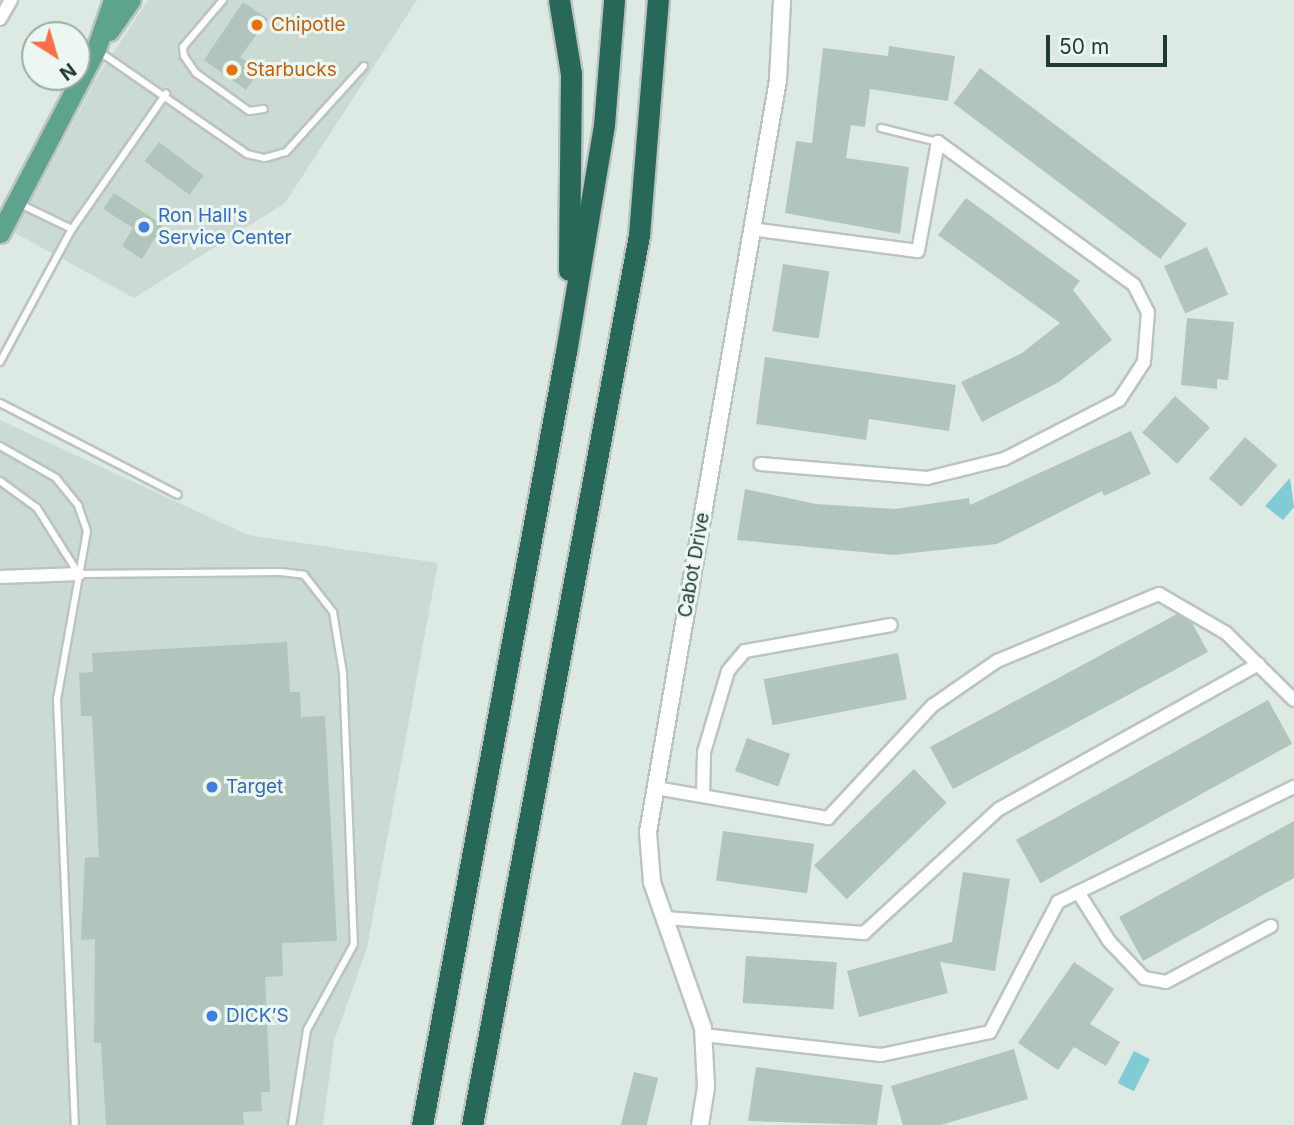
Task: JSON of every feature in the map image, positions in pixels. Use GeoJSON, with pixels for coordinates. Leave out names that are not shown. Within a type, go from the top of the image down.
{"type":"FeatureCollection","features":[{"type":"Feature","properties":{"kind":"highway"},"geometry":{"type":"LineString","coordinates":[[559,0],[571,74],[566,352]]}},
{"type":"Feature","properties":{"kind":"highway"},"geometry":{"type":"LineString","coordinates":[[422,1125],[566,352],[604,125],[614,0]]}},
{"type":"Feature","properties":{"kind":"highway"},"geometry":{"type":"LineString","coordinates":[[472,1125],[639,234],[655,80],[658,0]]}},
{"type":"Feature","properties":{"kind":"highway"},"geometry":{"type":"LineString","coordinates":[[655,80],[674,0]]}},
{"type":"Feature","properties":{"kind":"main road"},"geometry":{"type":"LineString","coordinates":[[96,49],[113,0]]}},
{"type":"Feature","properties":{"kind":"main road"},"geometry":{"type":"LineString","coordinates":[[0,233],[96,49],[131,0]]}},
{"type":"Feature","properties":{"kind":"street"},"geometry":{"type":"LineString","coordinates":[[0,19],[12,0]]}},
{"type":"Feature","properties":{"kind":"street","name":"Cabot Drive"},"geometry":{"type":"LineString","coordinates":[[700,1125],[704,1035],[652,882],[648,832],[778,80],[782,0]]}},
{"type":"Feature","properties":{"kind":"street"},"geometry":{"type":"LineString","coordinates":[[751,229],[918,251],[938,142],[1134,285],[1148,312],[1144,362],[1119,400],[1004,459],[927,478],[761,464]]}},
{"type":"Feature","properties":{"kind":"street"},"geometry":{"type":"LineString","coordinates":[[0,577],[79,574]]}},
{"type":"Feature","properties":{"kind":"street"},"geometry":{"type":"LineString","coordinates":[[656,788],[828,818],[932,706],[997,661],[1159,594],[1226,633],[1294,700]]}},
{"type":"Feature","properties":{"kind":"street"},"geometry":{"type":"LineString","coordinates":[[703,796],[704,752],[727,671],[745,651],[891,625]]}},
{"type":"Feature","properties":{"kind":"street"},"geometry":{"type":"LineString","coordinates":[[665,918],[864,933],[999,809],[1258,664]]}},
{"type":"Feature","properties":{"kind":"street"},"geometry":{"type":"LineString","coordinates":[[704,1035],[881,1055],[990,1032],[1058,902],[1294,787]]}},
{"type":"Feature","properties":{"kind":"street"},"geometry":{"type":"LineString","coordinates":[[1079,892],[1109,941],[1144,978],[1166,982],[1271,926]]}},
{"type":"Feature","properties":{"kind":"lane"},"geometry":{"type":"LineString","coordinates":[[223,0],[190,37],[184,56],[196,73],[249,111],[264,109]]}},
{"type":"Feature","properties":{"kind":"lane"},"geometry":{"type":"LineString","coordinates":[[96,49],[166,94],[247,154],[265,158],[286,152],[364,66]]}},
{"type":"Feature","properties":{"kind":"lane"},"geometry":{"type":"LineString","coordinates":[[0,362],[72,229],[166,94]]}},
{"type":"Feature","properties":{"kind":"lane"},"geometry":{"type":"LineString","coordinates":[[881,128],[938,142]]}},
{"type":"Feature","properties":{"kind":"lane"},"geometry":{"type":"LineString","coordinates":[[16,203],[72,229]]}},
{"type":"Feature","properties":{"kind":"lane"},"geometry":{"type":"LineString","coordinates":[[0,403],[178,495]]}},
{"type":"Feature","properties":{"kind":"lane"},"geometry":{"type":"LineString","coordinates":[[0,446],[56,478],[78,505],[87,531],[57,699],[75,1125]]}},
{"type":"Feature","properties":{"kind":"lane"},"geometry":{"type":"LineString","coordinates":[[0,481],[37,508],[79,574]]}},
{"type":"Feature","properties":{"kind":"lane"},"geometry":{"type":"LineString","coordinates":[[79,574],[281,572],[310,580],[333,612],[343,673],[354,944],[307,1030],[292,1125]]}},
{"type":"Feature","properties":{"kind":"shaded area"},"geometry":{"type":"Polygon","coordinates":[[[148,0],[417,0],[285,203],[134,298],[15,233],[96,79],[148,0]]]}},
{"type":"Feature","properties":{"kind":"shaded area"},"geometry":{"type":"Polygon","coordinates":[[[0,420],[248,535],[438,563],[367,948],[334,1041],[323,1125],[0,1125],[0,420]]]}},
{"type":"Feature","properties":{"kind":"water"},"geometry":{"type":"Polygon","coordinates":[[[1290,478],[1294,507],[1283,520],[1265,506],[1290,478]]]}},
{"type":"Feature","properties":{"kind":"water"},"geometry":{"type":"Polygon","coordinates":[[[1134,1051],[1150,1059],[1134,1091],[1118,1083],[1134,1051]]]}},
{"type":"Feature","properties":{"kind":"building"},"geometry":{"type":"Polygon","coordinates":[[[243,2],[268,19],[240,57],[260,70],[246,90],[204,60],[243,2]]]}},
{"type":"Feature","properties":{"kind":"building"},"geometry":{"type":"Polygon","coordinates":[[[889,46],[955,56],[948,101],[870,89],[865,127],[851,125],[846,158],[909,167],[900,234],[785,213],[796,141],[812,143],[823,48],[888,56],[889,46]]]}},
{"type":"Feature","properties":{"kind":"building"},"geometry":{"type":"Polygon","coordinates":[[[980,68],[1187,224],[1160,259],[954,103],[980,68]]]}},
{"type":"Feature","properties":{"kind":"building"},"geometry":{"type":"Polygon","coordinates":[[[159,142],[204,176],[189,195],[145,161],[159,142]]]}},
{"type":"Feature","properties":{"kind":"building"},"geometry":{"type":"Polygon","coordinates":[[[114,193],[163,225],[142,259],[122,246],[133,228],[103,209],[114,193]]]}},
{"type":"Feature","properties":{"kind":"building"},"geometry":{"type":"Polygon","coordinates":[[[966,198],[1080,281],[1073,290],[1112,340],[1059,382],[982,422],[961,382],[1022,353],[1060,323],[938,235],[966,198]]]}},
{"type":"Feature","properties":{"kind":"building"},"geometry":{"type":"Polygon","coordinates":[[[1207,247],[1228,295],[1185,314],[1164,266],[1207,247]]]}},
{"type":"Feature","properties":{"kind":"building"},"geometry":{"type":"Polygon","coordinates":[[[783,264],[829,271],[819,339],[772,331],[783,264]]]}},
{"type":"Feature","properties":{"kind":"building"},"geometry":{"type":"Polygon","coordinates":[[[1187,318],[1234,322],[1228,380],[1217,379],[1217,389],[1181,385],[1187,318]]]}},
{"type":"Feature","properties":{"kind":"building"},"geometry":{"type":"Polygon","coordinates":[[[765,357],[956,385],[949,431],[869,419],[866,440],[756,424],[765,357]]]}},
{"type":"Feature","properties":{"kind":"building"},"geometry":{"type":"Polygon","coordinates":[[[1175,396],[1210,427],[1177,464],[1142,432],[1175,396]]]}},
{"type":"Feature","properties":{"kind":"building"},"geometry":{"type":"Polygon","coordinates":[[[1131,431],[1151,474],[1104,496],[1102,491],[997,544],[893,555],[737,540],[745,489],[816,504],[895,509],[969,498],[970,505],[1131,431]]]}},
{"type":"Feature","properties":{"kind":"building"},"geometry":{"type":"Polygon","coordinates":[[[1245,437],[1277,465],[1241,507],[1209,479],[1245,437]]]}},
{"type":"Feature","properties":{"kind":"building"},"geometry":{"type":"Polygon","coordinates":[[[1177,614],[1192,623],[1208,652],[953,789],[930,747],[1177,614]]]}},
{"type":"Feature","properties":{"kind":"building","name":"Target"},"geometry":{"type":"Polygon","coordinates":[[[287,642],[290,692],[300,692],[301,717],[325,716],[337,941],[282,943],[283,976],[265,977],[270,1092],[261,1092],[262,1111],[243,1112],[244,1125],[106,1125],[101,1043],[94,1043],[95,939],[81,940],[85,858],[99,857],[92,716],[81,716],[79,673],[93,672],[92,653],[287,642]]]}},
{"type":"Feature","properties":{"kind":"building"},"geometry":{"type":"Polygon","coordinates":[[[898,653],[907,699],[772,725],[764,679],[898,653]]]}},
{"type":"Feature","properties":{"kind":"building"},"geometry":{"type":"Polygon","coordinates":[[[1268,700],[1292,744],[1040,883],[1016,840],[1268,700]]]}},
{"type":"Feature","properties":{"kind":"building"},"geometry":{"type":"Polygon","coordinates":[[[747,738],[790,754],[778,787],[735,771],[747,738]]]}},
{"type":"Feature","properties":{"kind":"building"},"geometry":{"type":"Polygon","coordinates":[[[914,769],[947,803],[847,899],[814,866],[914,769]]]}},
{"type":"Feature","properties":{"kind":"building"},"geometry":{"type":"Polygon","coordinates":[[[1294,821],[1294,878],[1143,961],[1119,917],[1294,821]]]}},
{"type":"Feature","properties":{"kind":"building"},"geometry":{"type":"Polygon","coordinates":[[[723,831],[814,844],[807,893],[716,881],[723,831]]]}},
{"type":"Feature","properties":{"kind":"building"},"geometry":{"type":"Polygon","coordinates":[[[963,872],[1010,879],[995,971],[940,962],[948,993],[859,1017],[847,971],[952,942],[963,872]]]}},
{"type":"Feature","properties":{"kind":"building"},"geometry":{"type":"Polygon","coordinates":[[[746,956],[837,962],[833,1009],[743,1003],[746,956]]]}},
{"type":"Feature","properties":{"kind":"building"},"geometry":{"type":"Polygon","coordinates":[[[1074,962],[1114,989],[1090,1024],[1120,1042],[1106,1066],[1074,1047],[1058,1070],[1018,1043],[1074,962]]]}},
{"type":"Feature","properties":{"kind":"building"},"geometry":{"type":"Polygon","coordinates":[[[1014,1049],[1028,1099],[941,1125],[903,1125],[891,1086],[1014,1049]]]}},
{"type":"Feature","properties":{"kind":"building"},"geometry":{"type":"Polygon","coordinates":[[[756,1067],[883,1085],[877,1125],[748,1121],[756,1067]]]}},
{"type":"Feature","properties":{"kind":"building"},"geometry":{"type":"Polygon","coordinates":[[[634,1072],[658,1078],[647,1125],[621,1125],[634,1072]]]}},
{"type":"Feature","properties":{"kind":"place","name":"Chipotle"},"geometry":{"type":"Point","coordinates":[257,25]}},
{"type":"Feature","properties":{"kind":"place","name":"Starbucks"},"geometry":{"type":"Point","coordinates":[232,70]}},
{"type":"Feature","properties":{"kind":"place","name":"Ron Hall's Service Center"},"geometry":{"type":"Point","coordinates":[144,227]}},
{"type":"Feature","properties":{"kind":"place","name":"Target"},"geometry":{"type":"Point","coordinates":[212,787]}},
{"type":"Feature","properties":{"kind":"place","name":"DICK’S"},"geometry":{"type":"Point","coordinates":[212,1016]}}]}
